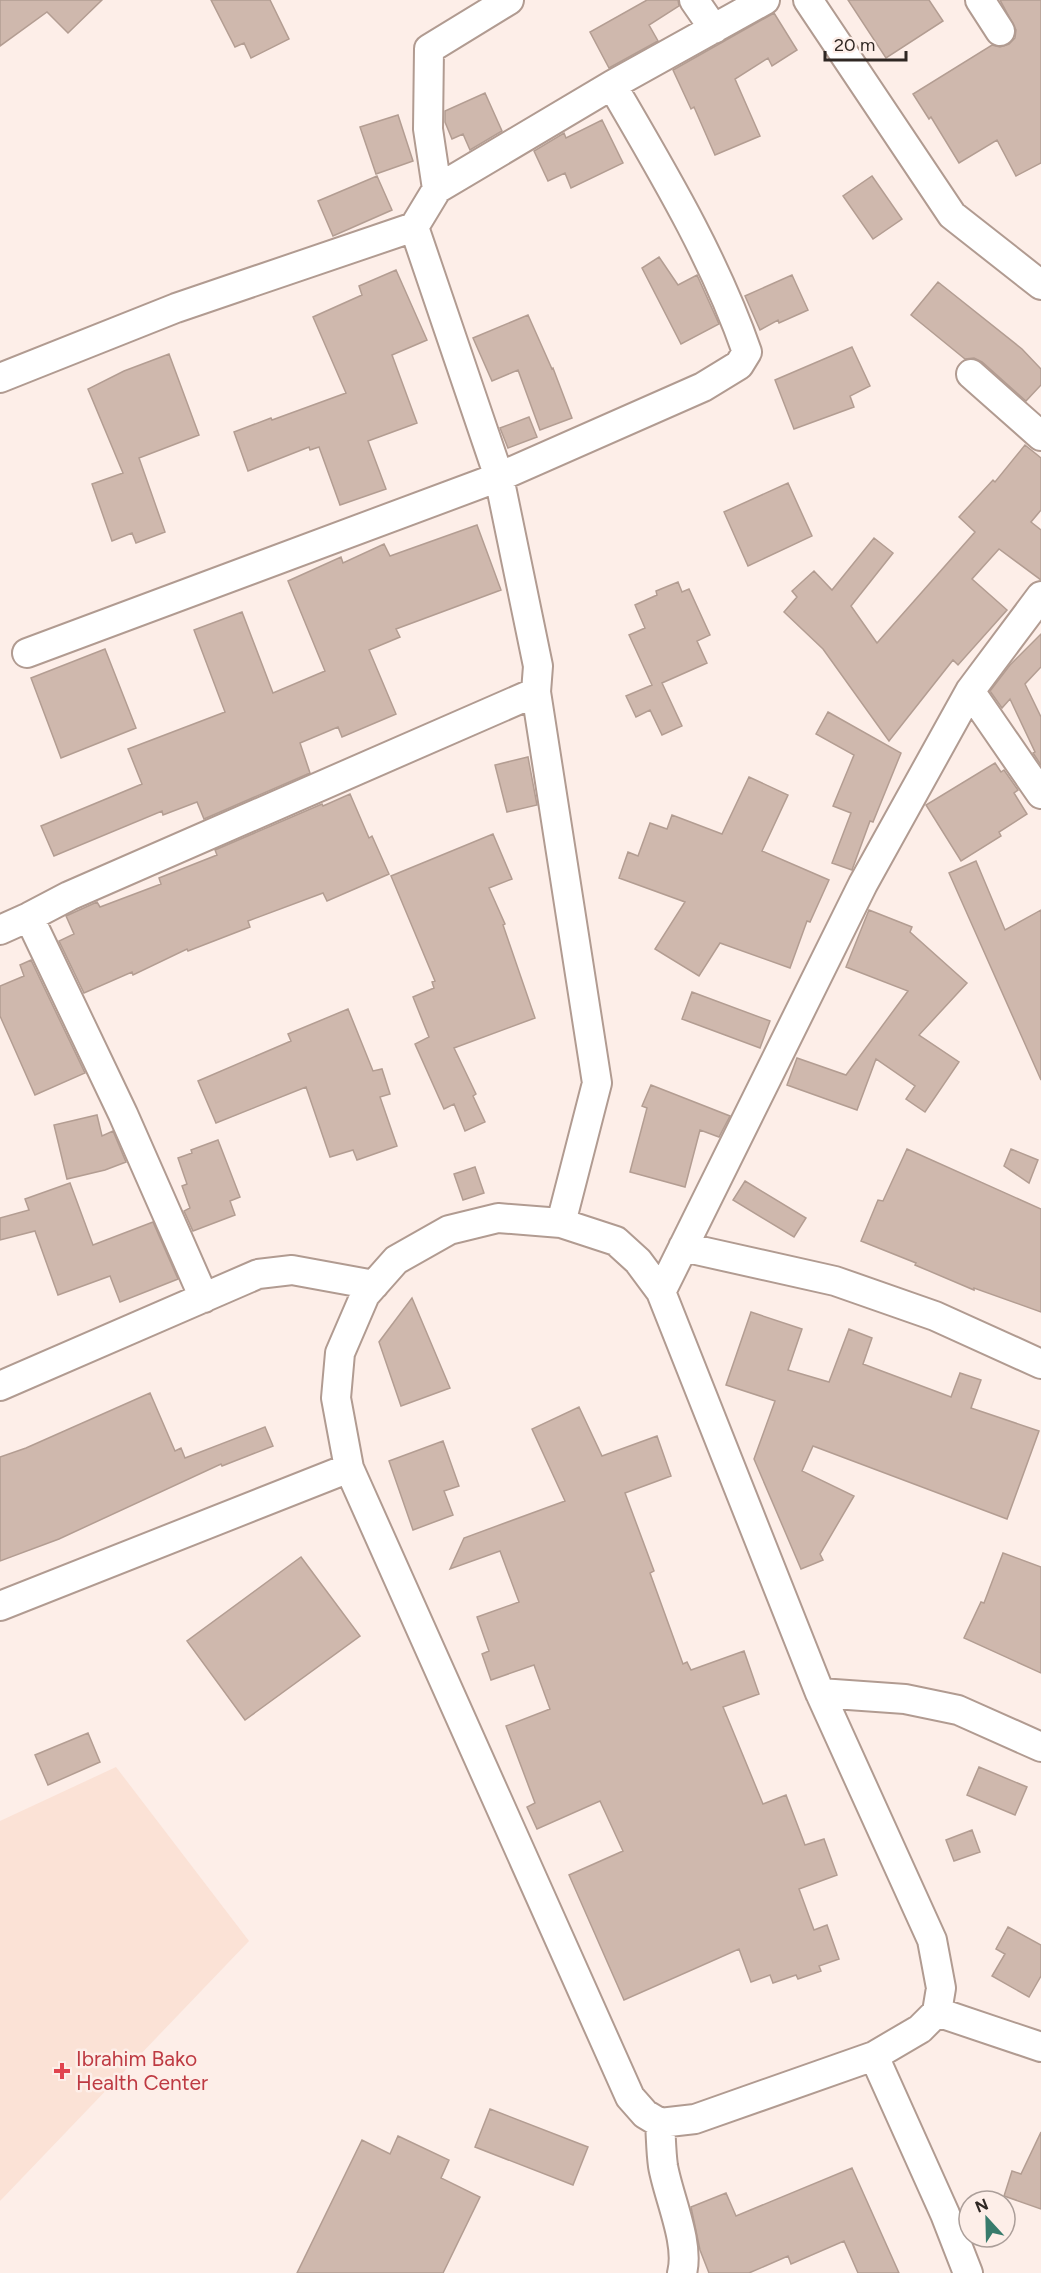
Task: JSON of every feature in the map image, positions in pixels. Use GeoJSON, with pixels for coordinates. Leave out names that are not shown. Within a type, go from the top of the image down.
{"type":"FeatureCollection","features":[{"type":"Feature","properties":{"kind":"street"},"geometry":{"type":"LineString","coordinates":[[437,189],[428,129],[429,49],[508,0]]}},
{"type":"Feature","properties":{"kind":"street"},"geometry":{"type":"LineString","coordinates":[[694,0],[714,29]]}},
{"type":"Feature","properties":{"kind":"street"},"geometry":{"type":"LineString","coordinates":[[0,378],[176,308],[414,226],[437,189],[612,85],[765,0]]}},
{"type":"Feature","properties":{"kind":"street"},"geometry":{"type":"LineString","coordinates":[[808,0],[952,215],[1041,285]]}},
{"type":"Feature","properties":{"kind":"street"},"geometry":{"type":"LineString","coordinates":[[980,0],[1000,31]]}},
{"type":"Feature","properties":{"kind":"street"},"geometry":{"type":"LineString","coordinates":[[27,653],[499,477],[703,387],[739,365],[747,352],[731,308],[677,198],[612,85]]}},
{"type":"Feature","properties":{"kind":"street"},"geometry":{"type":"LineString","coordinates":[[414,226],[499,477],[538,666],[536,692],[597,1083],[561,1223]]}},
{"type":"Feature","properties":{"kind":"street"},"geometry":{"type":"LineString","coordinates":[[971,374],[1041,436]]}},
{"type":"Feature","properties":{"kind":"street"},"geometry":{"type":"LineString","coordinates":[[661,1292],[864,884],[970,691],[1041,596]]}},
{"type":"Feature","properties":{"kind":"street"},"geometry":{"type":"LineString","coordinates":[[970,691],[1041,794]]}},
{"type":"Feature","properties":{"kind":"street"},"geometry":{"type":"LineString","coordinates":[[0,930],[69,896],[536,692]]}},
{"type":"Feature","properties":{"kind":"street"},"geometry":{"type":"LineString","coordinates":[[29,917],[123,1114],[204,1298]]}},
{"type":"Feature","properties":{"kind":"street"},"geometry":{"type":"LineString","coordinates":[[498,1218],[561,1223],[616,1241],[638,1261],[661,1292],[820,1694],[932,1940],[941,1988],[937,2012],[920,2029],[874,2056],[695,2120],[660,2123],[645,2114],[630,2097],[349,1468],[336,1398],[340,1353],[365,1295],[374,1285],[396,1260],[449,1230],[498,1218]]}},
{"type":"Feature","properties":{"kind":"street"},"geometry":{"type":"LineString","coordinates":[[682,1247],[835,1281],[936,1316],[1041,1364]]}},
{"type":"Feature","properties":{"kind":"street"},"geometry":{"type":"LineString","coordinates":[[0,1386],[258,1274],[292,1270],[374,1285]]}},
{"type":"Feature","properties":{"kind":"street"},"geometry":{"type":"LineString","coordinates":[[0,1606],[349,1468]]}},
{"type":"Feature","properties":{"kind":"street"},"geometry":{"type":"LineString","coordinates":[[820,1694],[905,1699],[958,1710],[1041,1747]]}},
{"type":"Feature","properties":{"kind":"street"},"geometry":{"type":"LineString","coordinates":[[937,2012],[1041,2047]]}},
{"type":"Feature","properties":{"kind":"street"},"geometry":{"type":"LineString","coordinates":[[874,2056],[945,2214],[968,2273]]}},
{"type":"Feature","properties":{"kind":"street"},"geometry":{"type":"LineString","coordinates":[[660,2123],[663,2167],[677,2217],[685,2264],[682,2273]]}},
{"type":"Feature","properties":{"kind":"shaded area","name":"Ibrahim Bako Health Center"},"geometry":{"type":"Polygon","coordinates":[[[116,1767],[249,1941],[0,2201],[0,1821],[116,1767]]]}},
{"type":"Feature","properties":{"kind":"building"},"geometry":{"type":"Polygon","coordinates":[[[0,0],[102,0],[68,33],[47,12],[0,46],[0,0]]]}},
{"type":"Feature","properties":{"kind":"building"},"geometry":{"type":"Polygon","coordinates":[[[211,0],[270,0],[289,39],[251,58],[244,43],[235,47],[211,0]]]}},
{"type":"Feature","properties":{"kind":"building"},"geometry":{"type":"Polygon","coordinates":[[[647,0],[678,0],[679,6],[649,25],[658,41],[609,68],[590,32],[647,0]]]}},
{"type":"Feature","properties":{"kind":"building"},"geometry":{"type":"Polygon","coordinates":[[[848,0],[929,0],[943,21],[886,58],[848,0]]]}},
{"type":"Feature","properties":{"kind":"building"},"geometry":{"type":"Polygon","coordinates":[[[1000,0],[1041,0],[1041,163],[1016,176],[997,140],[959,163],[931,117],[929,119],[913,94],[992,45],[1000,47],[1009,44],[1015,38],[1016,30],[1000,0]]]}},
{"type":"Feature","properties":{"kind":"building"},"geometry":{"type":"Polygon","coordinates":[[[774,13],[797,50],[772,66],[768,58],[735,79],[760,136],[715,155],[694,107],[691,109],[673,70],[774,13]]]}},
{"type":"Feature","properties":{"kind":"building"},"geometry":{"type":"Polygon","coordinates":[[[485,93],[502,131],[470,150],[463,134],[452,139],[445,122],[445,111],[485,93]]]}},
{"type":"Feature","properties":{"kind":"building"},"geometry":{"type":"Polygon","coordinates":[[[398,115],[413,161],[376,174],[360,127],[398,115]]]}},
{"type":"Feature","properties":{"kind":"building"},"geometry":{"type":"Polygon","coordinates":[[[602,120],[623,163],[571,188],[565,173],[548,181],[534,151],[564,133],[566,138],[602,120]]]}},
{"type":"Feature","properties":{"kind":"building"},"geometry":{"type":"Polygon","coordinates":[[[377,176],[392,210],[333,236],[318,201],[377,176]]]}},
{"type":"Feature","properties":{"kind":"building"},"geometry":{"type":"Polygon","coordinates":[[[872,176],[902,219],[873,239],[843,196],[872,176]]]}},
{"type":"Feature","properties":{"kind":"building"},"geometry":{"type":"Polygon","coordinates":[[[659,257],[678,285],[697,275],[719,324],[681,344],[642,268],[659,257]]]}},
{"type":"Feature","properties":{"kind":"building"},"geometry":{"type":"Polygon","coordinates":[[[396,270],[427,340],[392,355],[417,423],[368,441],[386,489],[340,505],[319,447],[310,450],[309,447],[248,471],[234,432],[346,393],[313,317],[362,295],[359,286],[396,270]]]}},
{"type":"Feature","properties":{"kind":"building"},"geometry":{"type":"Polygon","coordinates":[[[792,275],[808,310],[779,323],[778,320],[760,330],[745,296],[792,275]]]}},
{"type":"Feature","properties":{"kind":"building"},"geometry":{"type":"Polygon","coordinates":[[[938,282],[1022,349],[1041,369],[1041,385],[1026,401],[982,362],[974,358],[965,359],[911,315],[938,282]]]}},
{"type":"Feature","properties":{"kind":"building"},"geometry":{"type":"Polygon","coordinates":[[[528,315],[553,368],[572,418],[540,430],[518,370],[492,381],[473,338],[528,315]]]}},
{"type":"Feature","properties":{"kind":"building"},"geometry":{"type":"Polygon","coordinates":[[[852,347],[870,386],[850,396],[854,407],[794,429],[775,380],[852,347]]]}},
{"type":"Feature","properties":{"kind":"building"},"geometry":{"type":"Polygon","coordinates":[[[169,354],[199,435],[139,458],[165,532],[136,543],[132,533],[112,541],[92,484],[123,473],[88,389],[124,371],[169,354]]]}},
{"type":"Feature","properties":{"kind":"building"},"geometry":{"type":"Polygon","coordinates":[[[529,417],[537,437],[508,448],[500,428],[529,417]]]}},
{"type":"Feature","properties":{"kind":"building"},"geometry":{"type":"Polygon","coordinates":[[[1025,445],[1041,458],[1041,510],[1031,522],[1041,530],[1041,580],[999,549],[972,579],[1007,610],[958,665],[953,660],[889,741],[823,649],[784,612],[797,597],[792,591],[814,571],[832,590],[874,538],[893,553],[851,606],[877,643],[975,532],[959,517],[993,480],[995,482],[1025,445]]]}},
{"type":"Feature","properties":{"kind":"building"},"geometry":{"type":"Polygon","coordinates":[[[788,483],[812,536],[748,566],[724,512],[788,483]]]}},
{"type":"Feature","properties":{"kind":"building"},"geometry":{"type":"Polygon","coordinates":[[[477,525],[501,590],[396,629],[400,637],[369,650],[396,714],[342,737],[338,727],[300,743],[310,773],[204,819],[197,802],[163,815],[162,811],[54,856],[41,826],[142,784],[128,749],[225,712],[194,630],[242,612],[273,693],[325,671],[288,581],[341,557],[343,563],[384,544],[390,556],[477,525]]]}},
{"type":"Feature","properties":{"kind":"building"},"geometry":{"type":"Polygon","coordinates":[[[678,582],[682,592],[689,589],[710,635],[697,641],[707,663],[662,683],[682,726],[662,735],[650,710],[636,717],[626,696],[652,685],[629,635],[645,628],[635,605],[657,595],[656,591],[678,582]]]}},
{"type":"Feature","properties":{"kind":"building"},"geometry":{"type":"Polygon","coordinates":[[[1041,634],[1041,667],[1025,684],[1041,717],[1041,765],[1033,753],[1035,752],[1010,699],[1002,708],[990,691],[1010,665],[1041,634]]]}},
{"type":"Feature","properties":{"kind":"building"},"geometry":{"type":"Polygon","coordinates":[[[105,649],[136,728],[61,758],[31,678],[105,649]]]}},
{"type":"Feature","properties":{"kind":"building"},"geometry":{"type":"Polygon","coordinates":[[[828,712],[901,753],[873,822],[870,821],[852,870],[832,863],[851,813],[833,806],[854,755],[816,734],[828,712]]]}},
{"type":"Feature","properties":{"kind":"building"},"geometry":{"type":"Polygon","coordinates":[[[528,757],[537,805],[507,812],[495,765],[528,757]]]}},
{"type":"Feature","properties":{"kind":"building"},"geometry":{"type":"Polygon","coordinates":[[[995,763],[1001,772],[1004,770],[1018,790],[1014,793],[1027,814],[999,832],[1001,836],[961,861],[926,805],[995,763]]]}},
{"type":"Feature","properties":{"kind":"building"},"geometry":{"type":"Polygon","coordinates":[[[749,777],[788,795],[762,851],[829,880],[810,922],[807,921],[790,968],[720,943],[699,976],[655,949],[685,902],[619,878],[628,852],[638,856],[650,823],[667,829],[672,815],[722,834],[749,777]]]}},
{"type":"Feature","properties":{"kind":"building"},"geometry":{"type":"Polygon","coordinates":[[[350,794],[369,838],[372,836],[389,874],[327,901],[323,893],[248,921],[250,927],[188,951],[187,949],[133,975],[132,972],[84,993],[59,941],[74,934],[66,916],[97,902],[100,907],[161,884],[159,878],[217,855],[215,850],[350,794]]]}},
{"type":"Feature","properties":{"kind":"building"},"geometry":{"type":"Polygon","coordinates":[[[493,834],[512,879],[489,888],[505,924],[503,925],[535,1018],[454,1048],[476,1094],[473,1096],[485,1122],[465,1131],[454,1104],[444,1109],[415,1044],[429,1037],[413,997],[434,988],[432,982],[435,981],[391,876],[493,834]]]}},
{"type":"Feature","properties":{"kind":"building"},"geometry":{"type":"Polygon","coordinates":[[[976,861],[1005,930],[1041,910],[1041,1080],[949,873],[976,861]]]}},
{"type":"Feature","properties":{"kind":"building"},"geometry":{"type":"Polygon","coordinates":[[[869,910],[912,927],[910,932],[967,983],[919,1035],[959,1062],[925,1112],[906,1099],[915,1086],[876,1059],[857,1110],[787,1085],[797,1058],[846,1075],[908,991],[846,967],[869,910]]]}},
{"type":"Feature","properties":{"kind":"building"},"geometry":{"type":"Polygon","coordinates":[[[31,960],[85,1073],[35,1095],[0,1016],[0,986],[24,976],[20,965],[31,960]]]}},
{"type":"Feature","properties":{"kind":"building"},"geometry":{"type":"Polygon","coordinates":[[[692,992],[770,1021],[760,1048],[682,1019],[692,992]]]}},
{"type":"Feature","properties":{"kind":"building"},"geometry":{"type":"Polygon","coordinates":[[[348,1009],[373,1071],[382,1069],[390,1094],[380,1097],[397,1146],[357,1160],[353,1150],[330,1157],[306,1087],[216,1123],[198,1081],[291,1041],[288,1034],[348,1009]]]}},
{"type":"Feature","properties":{"kind":"building"},"geometry":{"type":"Polygon","coordinates":[[[651,1085],[730,1116],[719,1137],[700,1130],[685,1187],[630,1172],[647,1108],[642,1106],[651,1085]]]}},
{"type":"Feature","properties":{"kind":"building"},"geometry":{"type":"Polygon","coordinates":[[[97,1115],[102,1136],[113,1131],[126,1162],[105,1170],[67,1179],[54,1125],[97,1115]]]}},
{"type":"Feature","properties":{"kind":"building"},"geometry":{"type":"Polygon","coordinates":[[[218,1140],[240,1197],[230,1201],[235,1215],[193,1231],[184,1211],[190,1208],[182,1186],[187,1184],[178,1158],[192,1153],[191,1150],[218,1140]]]}},
{"type":"Feature","properties":{"kind":"building"},"geometry":{"type":"Polygon","coordinates":[[[907,1149],[1041,1209],[1041,1312],[974,1288],[974,1290],[861,1241],[878,1200],[883,1201],[907,1149]]]}},
{"type":"Feature","properties":{"kind":"building"},"geometry":{"type":"Polygon","coordinates":[[[1011,1149],[1038,1160],[1029,1183],[1004,1166],[1011,1149]]]}},
{"type":"Feature","properties":{"kind":"building"},"geometry":{"type":"Polygon","coordinates":[[[475,1167],[484,1193],[463,1200],[454,1174],[475,1167]]]}},
{"type":"Feature","properties":{"kind":"building"},"geometry":{"type":"Polygon","coordinates":[[[745,1181],[806,1218],[794,1237],[733,1200],[745,1181]]]}},
{"type":"Feature","properties":{"kind":"building"},"geometry":{"type":"Polygon","coordinates":[[[70,1183],[93,1245],[153,1222],[178,1279],[120,1302],[110,1276],[58,1295],[35,1231],[0,1240],[0,1218],[29,1210],[25,1199],[70,1183]]]}},
{"type":"Feature","properties":{"kind":"building"},"geometry":{"type":"Polygon","coordinates":[[[412,1298],[450,1388],[401,1406],[379,1342],[412,1298]]]}},
{"type":"Feature","properties":{"kind":"building"},"geometry":{"type":"Polygon","coordinates":[[[751,1312],[802,1329],[788,1370],[829,1382],[849,1329],[872,1338],[863,1364],[951,1397],[960,1373],[981,1380],[971,1408],[1039,1431],[1007,1519],[813,1446],[802,1471],[854,1496],[820,1554],[823,1560],[801,1569],[754,1459],[775,1401],[726,1385],[751,1312]]]}},
{"type":"Feature","properties":{"kind":"building"},"geometry":{"type":"Polygon","coordinates":[[[150,1393],[175,1451],[181,1448],[185,1458],[265,1427],[273,1446],[222,1466],[221,1464],[59,1539],[0,1561],[0,1457],[26,1448],[150,1393]]]}},
{"type":"Feature","properties":{"kind":"building"},"geometry":{"type":"Polygon","coordinates":[[[579,1407],[602,1456],[657,1436],[671,1476],[625,1493],[654,1571],[650,1573],[683,1664],[687,1662],[691,1670],[744,1651],[759,1694],[723,1707],[763,1804],[786,1795],[805,1845],[824,1839],[837,1875],[799,1889],[814,1930],[827,1925],[839,1959],[819,1966],[821,1971],[798,1979],[796,1975],[773,1983],[770,1975],[751,1982],[739,1949],[624,2000],[569,1875],[623,1851],[600,1801],[537,1829],[527,1807],[535,1803],[506,1726],[550,1709],[534,1665],[491,1680],[482,1654],[489,1651],[477,1617],[519,1602],[500,1551],[450,1569],[464,1538],[565,1501],[532,1429],[579,1407]]]}},
{"type":"Feature","properties":{"kind":"building"},"geometry":{"type":"Polygon","coordinates":[[[443,1441],[459,1486],[444,1491],[453,1515],[413,1530],[389,1461],[443,1441]]]}},
{"type":"Feature","properties":{"kind":"building"},"geometry":{"type":"Polygon","coordinates":[[[1003,1553],[1041,1567],[1041,1673],[964,1638],[981,1602],[984,1603],[1003,1553]]]}},
{"type":"Feature","properties":{"kind":"building"},"geometry":{"type":"Polygon","coordinates":[[[301,1557],[360,1636],[245,1720],[187,1641],[301,1557]]]}},
{"type":"Feature","properties":{"kind":"building"},"geometry":{"type":"Polygon","coordinates":[[[88,1733],[100,1762],[48,1785],[35,1755],[88,1733]]]}},
{"type":"Feature","properties":{"kind":"building"},"geometry":{"type":"Polygon","coordinates":[[[979,1767],[1027,1787],[1015,1815],[967,1795],[979,1767]]]}},
{"type":"Feature","properties":{"kind":"building"},"geometry":{"type":"Polygon","coordinates":[[[972,1830],[980,1852],[954,1861],[946,1840],[972,1830]]]}},
{"type":"Feature","properties":{"kind":"building"},"geometry":{"type":"Polygon","coordinates":[[[1008,1927],[1041,1945],[1041,1976],[1029,1997],[992,1976],[1005,1954],[996,1949],[1008,1927]]]}},
{"type":"Feature","properties":{"kind":"building"},"geometry":{"type":"Polygon","coordinates":[[[490,2109],[588,2147],[573,2185],[475,2147],[490,2109]]]}},
{"type":"Feature","properties":{"kind":"building"},"geometry":{"type":"Polygon","coordinates":[[[1041,2132],[1041,2209],[1017,2201],[1017,2189],[1006,2189],[1012,2171],[1021,2174],[1041,2132]]]}},
{"type":"Feature","properties":{"kind":"building"},"geometry":{"type":"Polygon","coordinates":[[[398,2136],[449,2160],[441,2178],[480,2197],[443,2273],[297,2273],[362,2140],[390,2154],[398,2136]]]}},
{"type":"Feature","properties":{"kind":"building"},"geometry":{"type":"Polygon","coordinates":[[[852,2168],[899,2273],[858,2273],[844,2241],[791,2264],[788,2256],[749,2273],[709,2273],[700,2250],[691,2207],[726,2193],[736,2216],[852,2168]]]}},
{"type":"Feature","properties":{"kind":"place","name":"Ibrahim Bako Health Center"},"geometry":{"type":"Point","coordinates":[62,2071]}}]}
